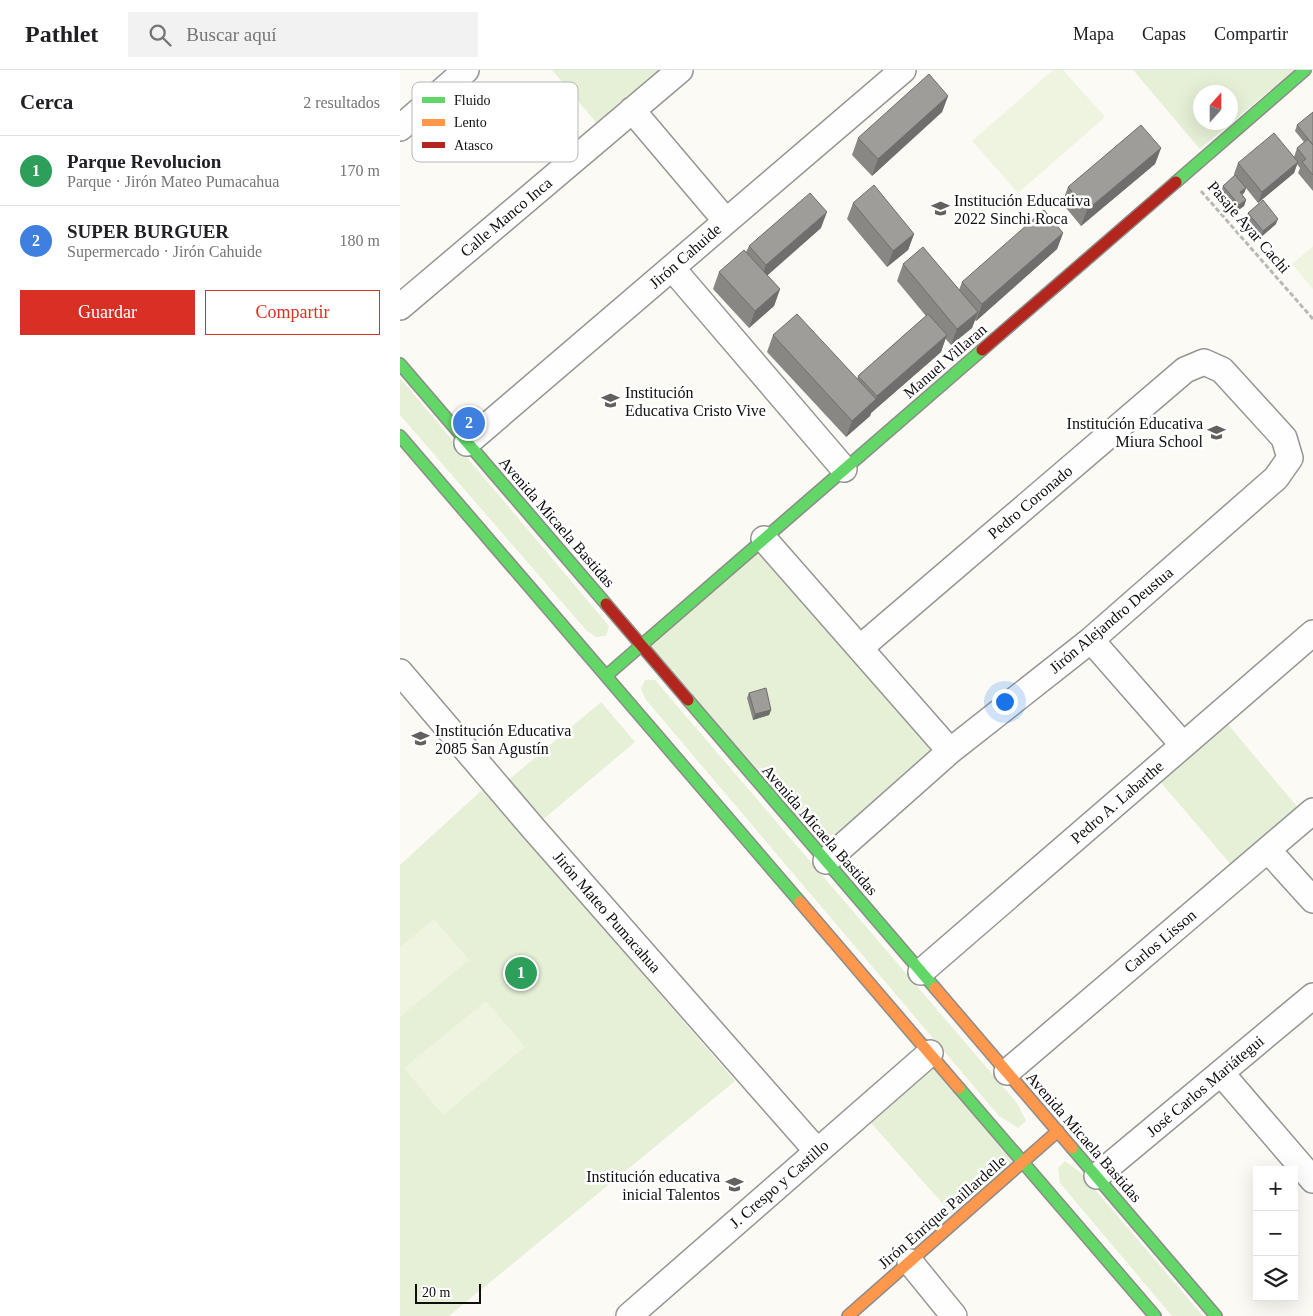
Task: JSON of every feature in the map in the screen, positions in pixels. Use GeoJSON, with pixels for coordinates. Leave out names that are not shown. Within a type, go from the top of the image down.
{"type":"FeatureCollection","features":[{"type":"Feature","properties":{"kind":"main road","name":"Manuel Villaran"},"geometry":{"type":"LineString","coordinates":[[606,676],[1305,70]]}},
{"type":"Feature","properties":{"kind":"main road","name":"Avenida Micaela Bastidas"},"geometry":{"type":"LineString","coordinates":[[400,364],[1216,1316]]}},
{"type":"Feature","properties":{"kind":"main road"},"geometry":{"type":"LineString","coordinates":[[400,436],[1156,1316]]}},
{"type":"Feature","properties":{"kind":"main road","name":"Jirón Enrique Paillardelle"},"geometry":{"type":"LineString","coordinates":[[848,1316],[1058,1132]]}},
{"type":"Feature","properties":{"kind":"street"},"geometry":{"type":"LineString","coordinates":[[452,82],[466,70]]}},
{"type":"Feature","properties":{"kind":"street","name":"Calle Manco Inca"},"geometry":{"type":"LineString","coordinates":[[578,156],[680,70]]}},
{"type":"Feature","properties":{"kind":"street","name":"Jirón Cahuide"},"geometry":{"type":"LineString","coordinates":[[467,443],[903,70]]}},
{"type":"Feature","properties":{"kind":"street"},"geometry":{"type":"LineString","coordinates":[[632,110],[726,221]]}},
{"type":"Feature","properties":{"kind":"street"},"geometry":{"type":"LineString","coordinates":[[400,128],[412,117]]}},
{"type":"Feature","properties":{"kind":"street","name":"Calle Manco Inca"},"geometry":{"type":"LineString","coordinates":[[400,307],[571,162]]}},
{"type":"Feature","properties":{"kind":"street"},"geometry":{"type":"LineString","coordinates":[[672,268],[844,469]]}},
{"type":"Feature","properties":{"kind":"street","name":"Jirón Alejandro Deustua"},"geometry":{"type":"LineString","coordinates":[[826,861],[950,751],[1091,640],[1276,478],[1290,458],[1284,438],[1222,370],[1204,362]]}},
{"type":"Feature","properties":{"kind":"street","name":"Pedro Coronado"},"geometry":{"type":"LineString","coordinates":[[860,648],[1185,370],[1204,362]]}},
{"type":"Feature","properties":{"kind":"street"},"geometry":{"type":"LineString","coordinates":[[764,539],[950,751]]}},
{"type":"Feature","properties":{"kind":"street","name":"Pedro A. Labarthe"},"geometry":{"type":"LineString","coordinates":[[920,972],[1313,633]]}},
{"type":"Feature","properties":{"kind":"street"},"geometry":{"type":"LineString","coordinates":[[1091,640],[1183,745]]}},
{"type":"Feature","properties":{"kind":"street","name":"Jirón Mateo Pumacahua"},"geometry":{"type":"LineString","coordinates":[[400,672],[533,828],[817,1151]]}},
{"type":"Feature","properties":{"kind":"street","name":"Carlos Lisson"},"geometry":{"type":"LineString","coordinates":[[1007,1072],[1313,811]]}},
{"type":"Feature","properties":{"kind":"street"},"geometry":{"type":"LineString","coordinates":[[1268,850],[1313,900]]}},
{"type":"Feature","properties":{"kind":"street","name":"José Carlos Mariátegui"},"geometry":{"type":"LineString","coordinates":[[1096,1176],[1313,996]]}},
{"type":"Feature","properties":{"kind":"street","name":"J. Crespo y Castillo"},"geometry":{"type":"LineString","coordinates":[[629,1316],[930,1053]]}},
{"type":"Feature","properties":{"kind":"street"},"geometry":{"type":"LineString","coordinates":[[1221,1073],[1313,1180]]}},
{"type":"Feature","properties":{"kind":"street"},"geometry":{"type":"LineString","coordinates":[[910,1262],[954,1316]]}},
{"type":"Feature","properties":{"kind":"path","name":"Pasaje Ayar Cachi"},"geometry":{"type":"LineString","coordinates":[[1185,174],[1313,318]]}},
{"type":"Feature","properties":{"kind":"green space"},"geometry":{"type":"Polygon","coordinates":[[[552,70],[671,70],[605,133],[578,101],[578,82],[562,82],[552,70]]]}},
{"type":"Feature","properties":{"kind":"green space"},"geometry":{"type":"Polygon","coordinates":[[[1053,70],[1063,70],[1105,117],[1018,193],[972,141],[1053,70]]]}},
{"type":"Feature","properties":{"kind":"green space"},"geometry":{"type":"Polygon","coordinates":[[[1133,70],[1294,70],[1238,117],[1238,85],[1193,85],[1193,130],[1223,130],[1200,149],[1133,70]]]}},
{"type":"Feature","properties":{"kind":"green space"},"geometry":{"type":"Polygon","coordinates":[[[1313,246],[1313,289],[1292,264],[1313,246]]]}},
{"type":"Feature","properties":{"kind":"green space"},"geometry":{"type":"Polygon","coordinates":[[[400,378],[609,626],[606,636],[596,637],[586,630],[400,415],[400,378]]]}},
{"type":"Feature","properties":{"kind":"green space"},"geometry":{"type":"Polygon","coordinates":[[[764,539],[950,751],[826,861],[641,645],[764,539]]]}},
{"type":"Feature","properties":{"kind":"green space"},"geometry":{"type":"Polygon","coordinates":[[[645,680],[655,680],[1017,1103],[1026,1121],[1018,1128],[999,1116],[646,700],[641,689],[645,680]]]}},
{"type":"Feature","properties":{"kind":"green space"},"geometry":{"type":"Polygon","coordinates":[[[601,702],[635,742],[533,828],[499,788],[601,702]]]}},
{"type":"Feature","properties":{"kind":"green space"},"geometry":{"type":"Polygon","coordinates":[[[1219,714],[1306,817],[1239,874],[1152,772],[1219,714]]]}},
{"type":"Feature","properties":{"kind":"green space"},"geometry":{"type":"Polygon","coordinates":[[[483,789],[735,1081],[449,1316],[400,1316],[400,865],[483,789]]]}},
{"type":"Feature","properties":{"kind":"green space"},"geometry":{"type":"Polygon","coordinates":[[[434,919],[469,960],[400,1017],[400,947],[434,919]]]}},
{"type":"Feature","properties":{"kind":"green space"},"geometry":{"type":"Polygon","coordinates":[[[486,1001],[525,1047],[443,1115],[404,1068],[486,1001]]]}},
{"type":"Feature","properties":{"kind":"green space"},"geometry":{"type":"Polygon","coordinates":[[[936,1066],[1017,1158],[952,1214],[871,1123],[936,1066]]]}},
{"type":"Feature","properties":{"kind":"green space"},"geometry":{"type":"Polygon","coordinates":[[[1065,1161],[1080,1172],[1203,1316],[1172,1316],[1060,1183],[1058,1168],[1065,1161]]]}},
{"type":"Feature","properties":{"kind":"building"},"geometry":{"type":"Polygon","coordinates":[[[929,74],[948,96],[878,159],[858,138],[929,74]]]}},
{"type":"Feature","properties":{"kind":"building"},"geometry":{"type":"Polygon","coordinates":[[[1313,112],[1313,145],[1297,125],[1313,112]]]}},
{"type":"Feature","properties":{"kind":"building"},"geometry":{"type":"Polygon","coordinates":[[[1141,125],[1161,148],[1087,210],[1068,187],[1141,125]]]}},
{"type":"Feature","properties":{"kind":"building"},"geometry":{"type":"Polygon","coordinates":[[[1274,133],[1298,162],[1262,192],[1238,163],[1274,133]]]}},
{"type":"Feature","properties":{"kind":"building"},"geometry":{"type":"Polygon","coordinates":[[[1308,139],[1313,145],[1313,175],[1302,162],[1306,159],[1297,148],[1308,139]]]}},
{"type":"Feature","properties":{"kind":"building"},"geometry":{"type":"Polygon","coordinates":[[[1235,175],[1246,188],[1240,192],[1246,200],[1239,205],[1223,186],[1235,175]]]}},
{"type":"Feature","properties":{"kind":"building"},"geometry":{"type":"Polygon","coordinates":[[[874,185],[914,234],[893,251],[853,203],[874,185]]]}},
{"type":"Feature","properties":{"kind":"building"},"geometry":{"type":"Polygon","coordinates":[[[810,193],[827,212],[766,265],[749,246],[810,193]]]}},
{"type":"Feature","properties":{"kind":"building"},"geometry":{"type":"Polygon","coordinates":[[[1263,200],[1278,219],[1263,231],[1248,213],[1263,200]]]}},
{"type":"Feature","properties":{"kind":"building"},"geometry":{"type":"Polygon","coordinates":[[[1044,210],[1063,233],[982,304],[962,282],[1044,210]]]}},
{"type":"Feature","properties":{"kind":"building"},"geometry":{"type":"Polygon","coordinates":[[[923,247],[978,312],[957,329],[903,264],[923,247]]]}},
{"type":"Feature","properties":{"kind":"building"},"geometry":{"type":"Polygon","coordinates":[[[744,250],[780,289],[755,311],[719,272],[744,250]]]}},
{"type":"Feature","properties":{"kind":"building"},"geometry":{"type":"Polygon","coordinates":[[[797,314],[876,399],[852,421],[773,335],[797,314]]]}},
{"type":"Feature","properties":{"kind":"building"},"geometry":{"type":"Polygon","coordinates":[[[928,314],[947,335],[877,396],[858,376],[928,314]]]}},
{"type":"Feature","properties":{"kind":"building"},"geometry":{"type":"Polygon","coordinates":[[[766,688],[771,710],[755,714],[749,693],[766,688]]]}},
{"type":"Feature","properties":{"kind":"traffic: fast"},"geometry":{"type":"LineString","coordinates":[[1176,182],[1305,70]]}},
{"type":"Feature","properties":{"kind":"traffic: fast"},"geometry":{"type":"LineString","coordinates":[[606,676],[982,350]]}},
{"type":"Feature","properties":{"kind":"traffic: fast"},"geometry":{"type":"LineString","coordinates":[[400,364],[606,604]]}},
{"type":"Feature","properties":{"kind":"traffic: fast"},"geometry":{"type":"LineString","coordinates":[[400,436],[800,902]]}},
{"type":"Feature","properties":{"kind":"traffic: fast"},"geometry":{"type":"LineString","coordinates":[[688,700],[935,988]]}},
{"type":"Feature","properties":{"kind":"traffic: fast"},"geometry":{"type":"LineString","coordinates":[[959,1088],[1155,1316]]}},
{"type":"Feature","properties":{"kind":"traffic: fast"},"geometry":{"type":"LineString","coordinates":[[1072,1148],[1216,1316]]}},
{"type":"Feature","properties":{"kind":"traffic: slow"},"geometry":{"type":"LineString","coordinates":[[800,902],[959,1088]]}},
{"type":"Feature","properties":{"kind":"traffic: slow"},"geometry":{"type":"LineString","coordinates":[[935,988],[1072,1148]]}},
{"type":"Feature","properties":{"kind":"traffic: slow"},"geometry":{"type":"LineString","coordinates":[[848,1316],[1058,1131]]}},
{"type":"Feature","properties":{"kind":"traffic: jam"},"geometry":{"type":"LineString","coordinates":[[982,350],[1176,182]]}},
{"type":"Feature","properties":{"kind":"traffic: jam"},"geometry":{"type":"LineString","coordinates":[[606,604],[688,700]]}},
{"type":"Feature","properties":{"kind":"place","name":"Institución Educativa 2022 Sinchi Roca"},"geometry":{"type":"Point","coordinates":[940,209]}},
{"type":"Feature","properties":{"kind":"place","name":"Institución Educativa Cristo Vive"},"geometry":{"type":"Point","coordinates":[611,401]}},
{"type":"Feature","properties":{"kind":"place","name":"SUPER BURGUER"},"geometry":{"type":"Point","coordinates":[469,423]}},
{"type":"Feature","properties":{"kind":"place","name":"Institución Educativa Miura School"},"geometry":{"type":"Point","coordinates":[1217,432]}},
{"type":"Feature","properties":{"kind":"place","name":"Institución Educativa 2085 San Agustín"},"geometry":{"type":"Point","coordinates":[421,739]}},
{"type":"Feature","properties":{"kind":"place","name":"Parque Revolucion"},"geometry":{"type":"Point","coordinates":[521,973]}},
{"type":"Feature","properties":{"kind":"place","name":"Institución educativa inicial Talentos"},"geometry":{"type":"Point","coordinates":[734,1185]}}]}
